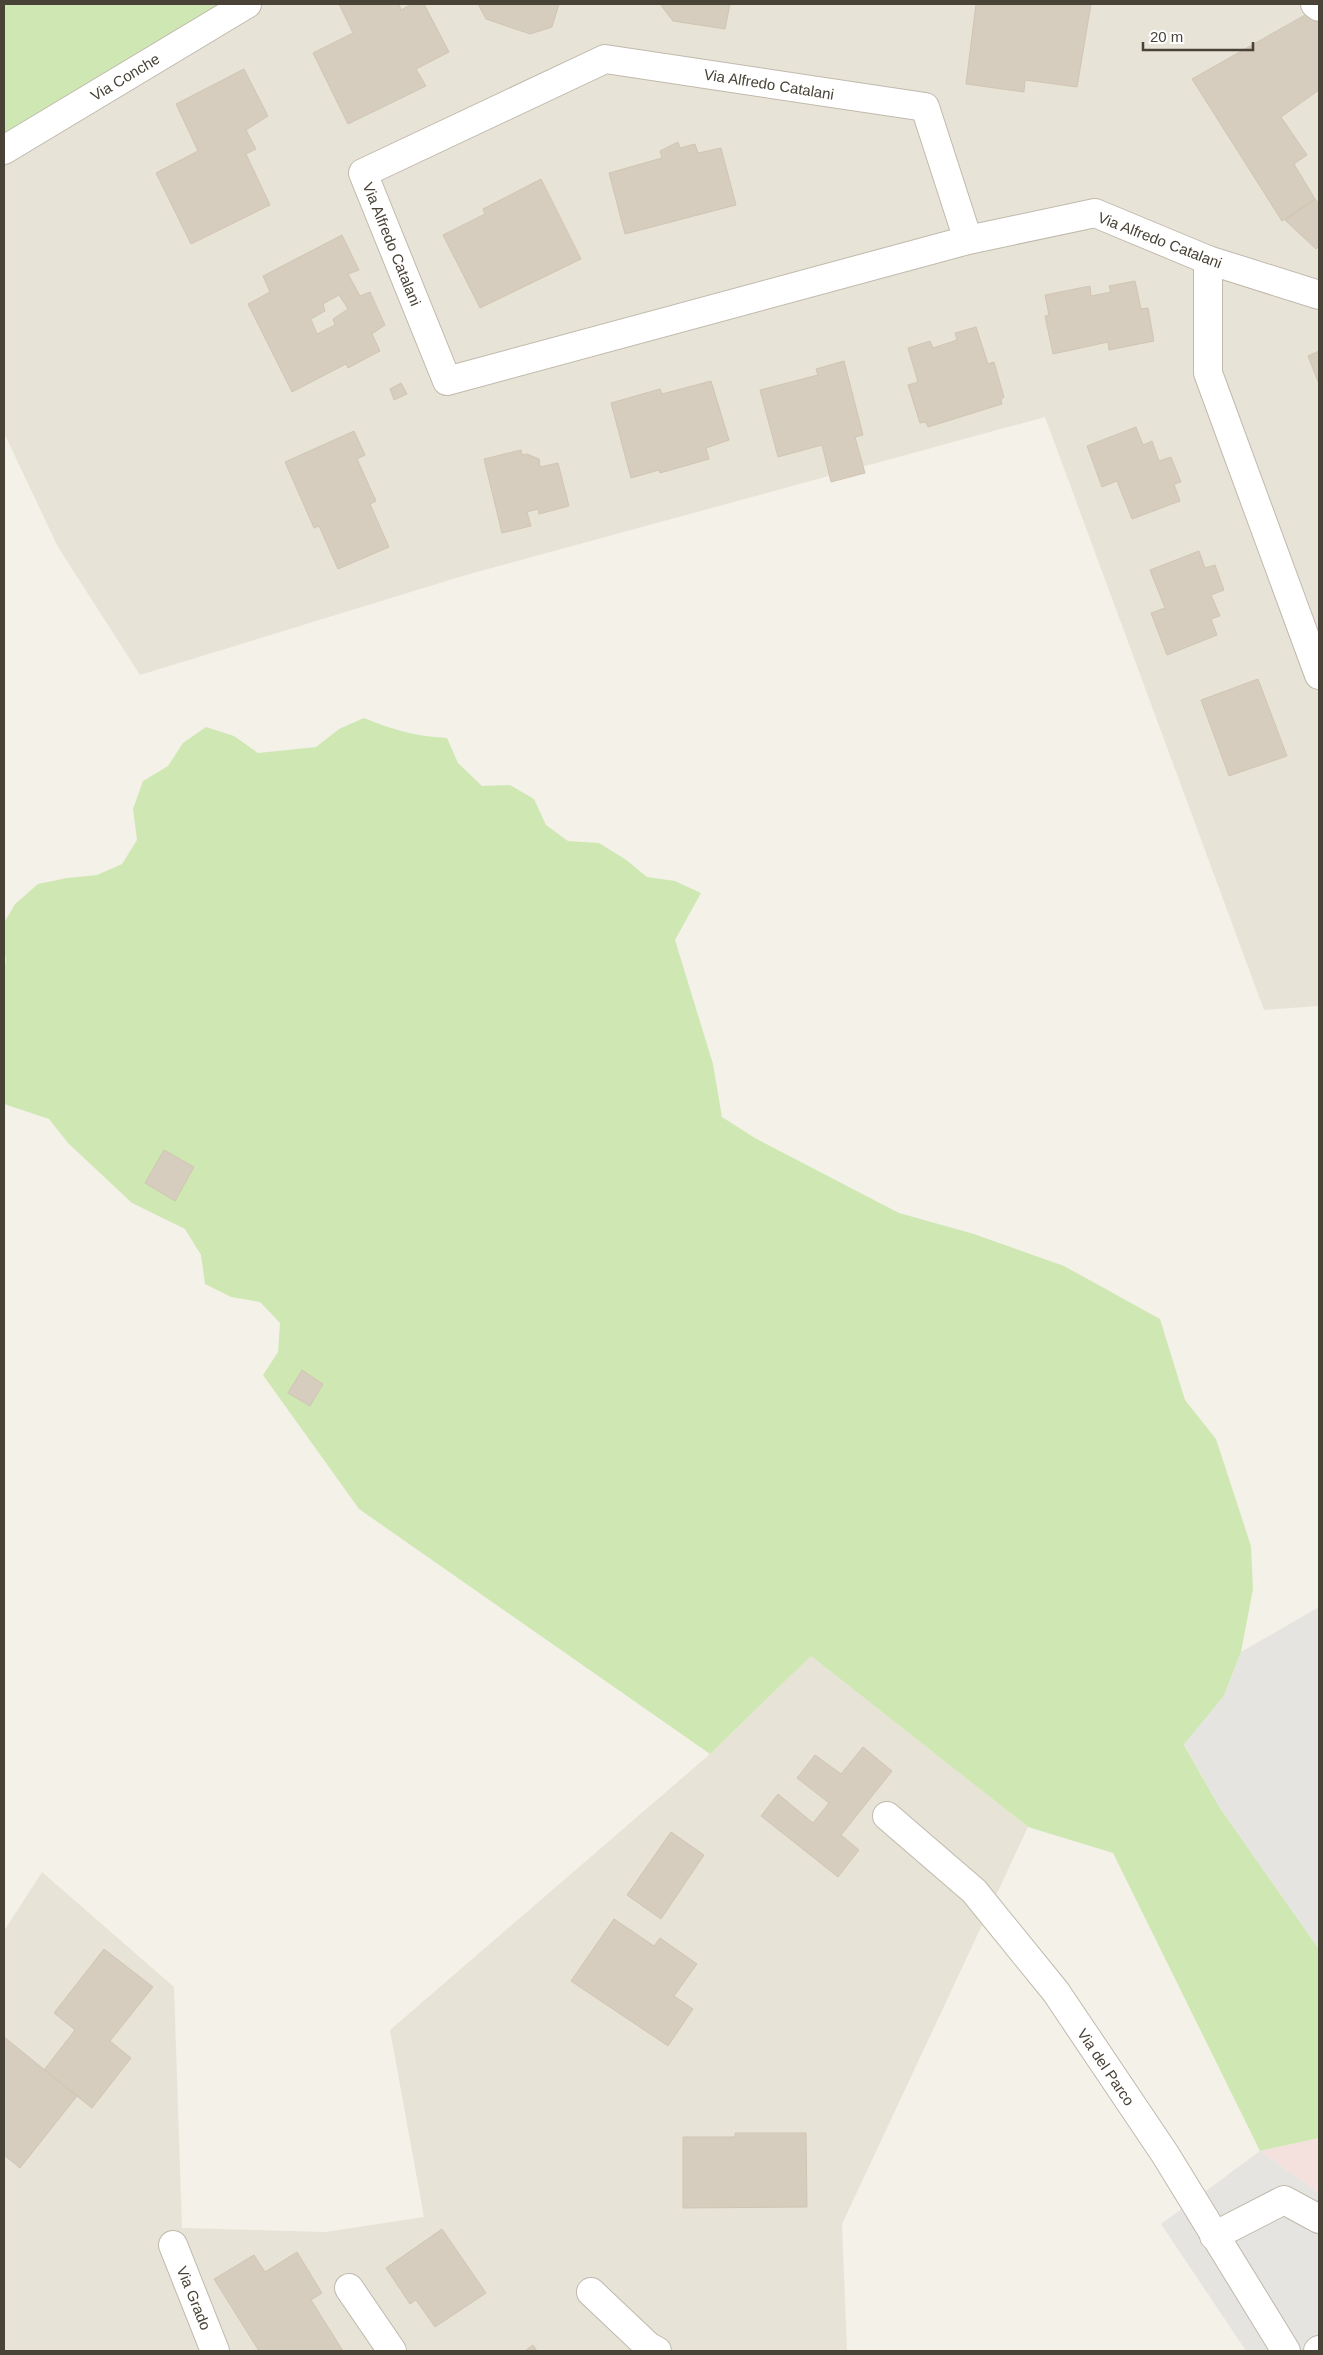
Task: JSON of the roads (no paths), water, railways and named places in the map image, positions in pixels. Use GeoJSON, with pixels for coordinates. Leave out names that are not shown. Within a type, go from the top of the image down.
{"type":"FeatureCollection","features":[{"type":"Feature","properties":{"kind":"street","name":"Via Conche"},"geometry":{"type":"LineString","coordinates":[[4,150],[246,4]]}},
{"type":"Feature","properties":{"kind":"street"},"geometry":{"type":"LineString","coordinates":[[1315,4],[1319,7]]}},
{"type":"Feature","properties":{"kind":"street","name":"Via Alfredo Catalani"},"geometry":{"type":"LineString","coordinates":[[968,240],[925,107],[605,59],[363,172],[446,380],[968,240],[1096,213],[1208,260],[1319,295]]}},
{"type":"Feature","properties":{"kind":"street"},"geometry":{"type":"LineString","coordinates":[[1208,260],[1208,373],[1319,675]]}},
{"type":"Feature","properties":{"kind":"street","name":"Via del Parco"},"geometry":{"type":"LineString","coordinates":[[887,1816],[974,1891],[1056,1992],[1165,2154],[1286,2351]]}},
{"type":"Feature","properties":{"kind":"street"},"geometry":{"type":"LineString","coordinates":[[1214,2236],[1284,2200],[1319,2219]]}},
{"type":"Feature","properties":{"kind":"street","name":"Via Grado"},"geometry":{"type":"LineString","coordinates":[[173,2246],[215,2351]]}},
{"type":"Feature","properties":{"kind":"street"},"geometry":{"type":"LineString","coordinates":[[349,2288],[392,2351]]}},
{"type":"Feature","properties":{"kind":"street"},"geometry":{"type":"LineString","coordinates":[[590,2292],[648,2346],[657,2351]]}}]}
